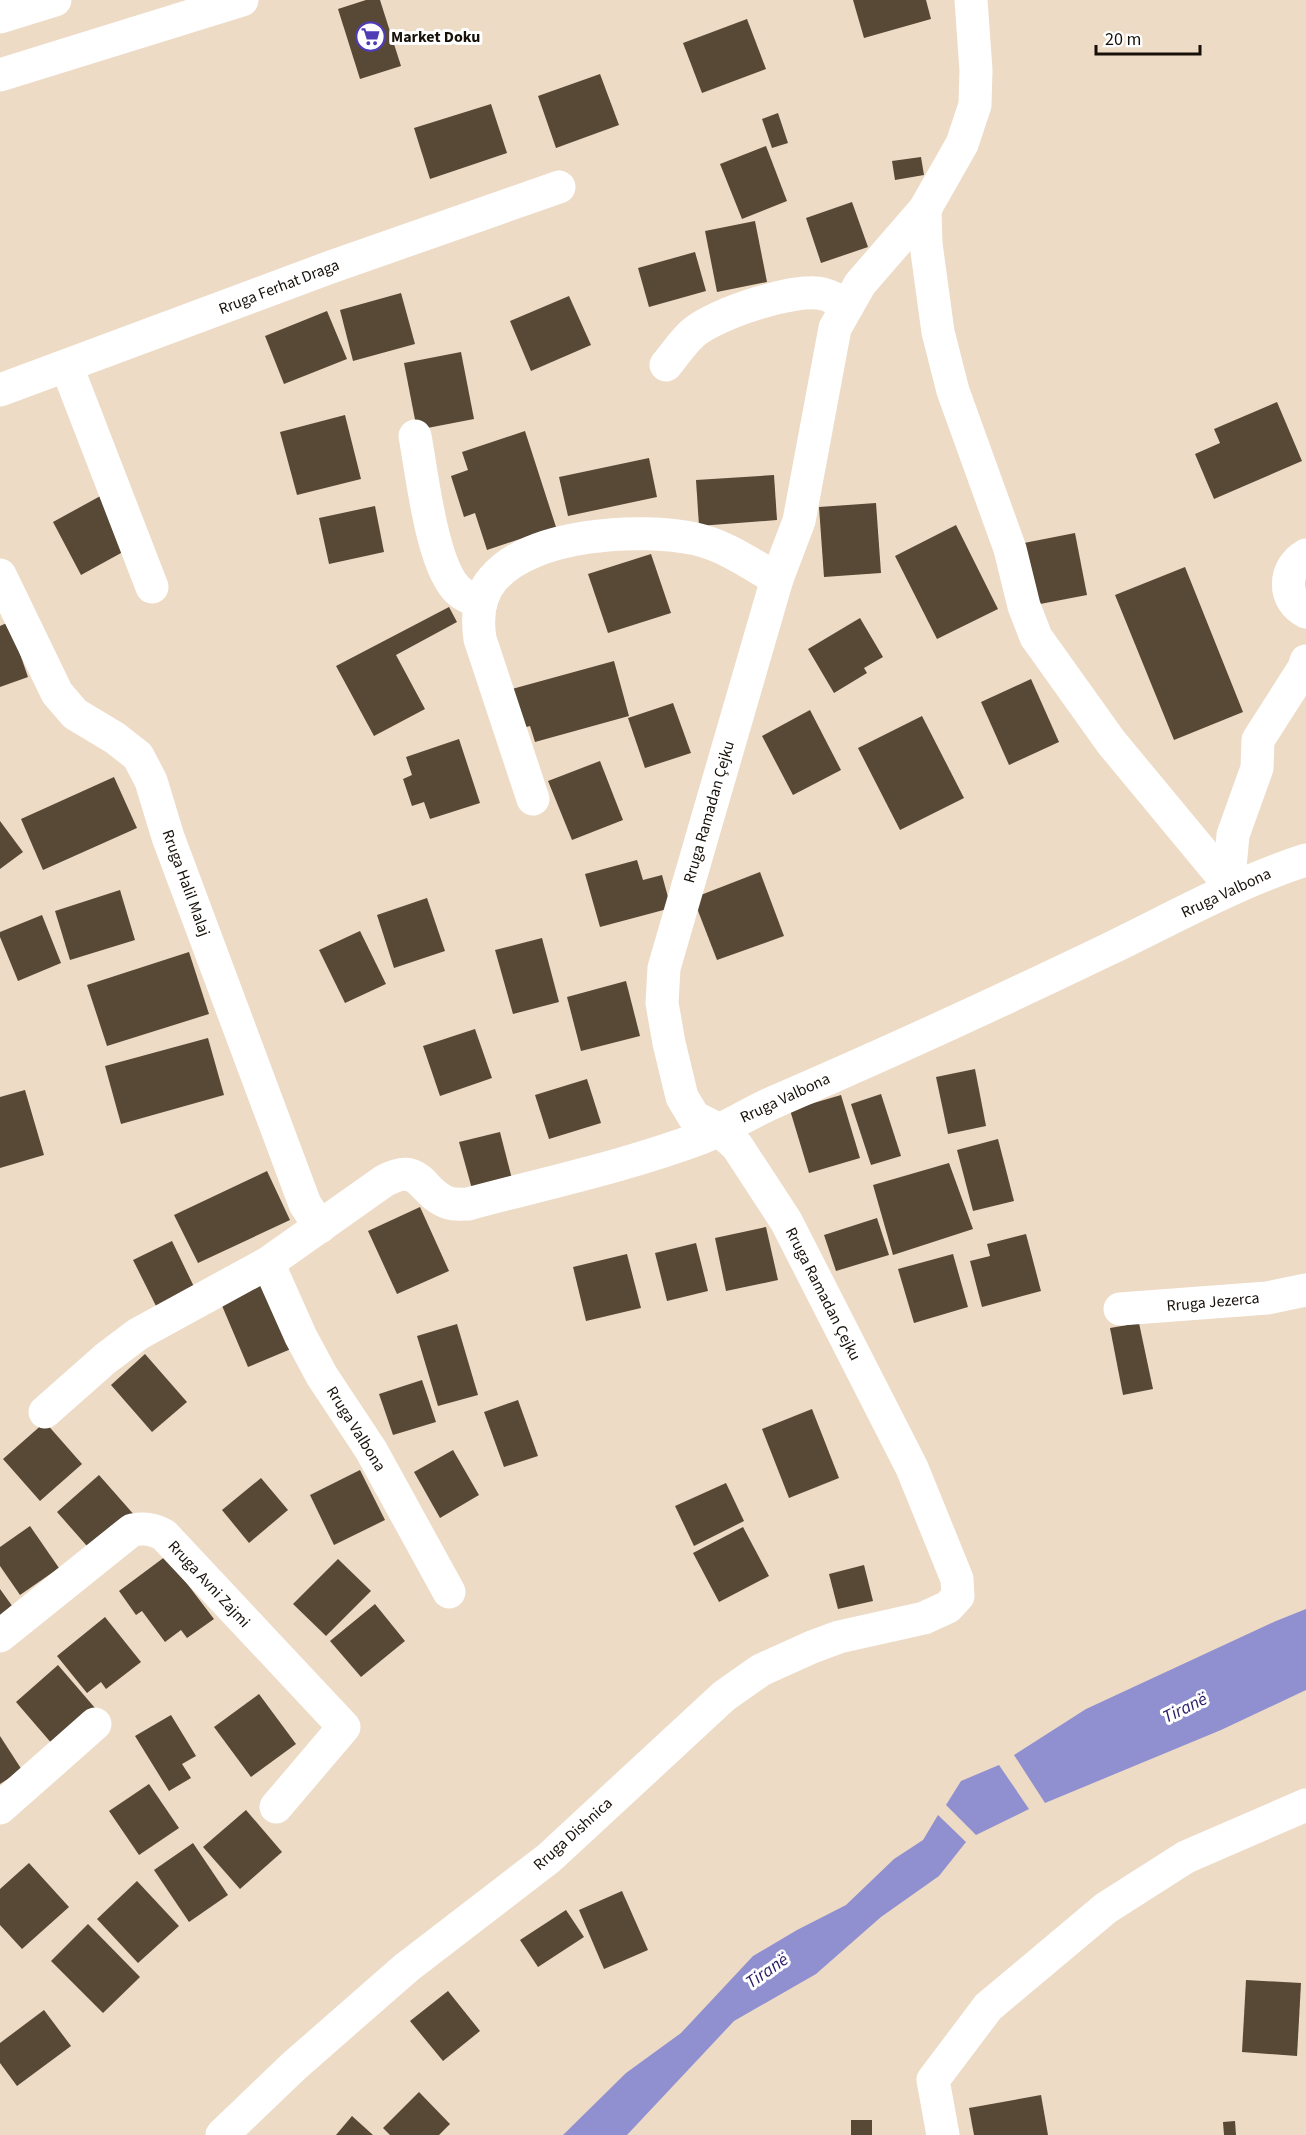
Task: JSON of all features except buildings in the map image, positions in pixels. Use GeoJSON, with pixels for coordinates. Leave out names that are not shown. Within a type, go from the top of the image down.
{"type":"FeatureCollection","features":[{"type":"Feature","properties":{"kind":"street"},"geometry":{"type":"LineString","coordinates":[[0,17],[55,0]]}},
{"type":"Feature","properties":{"kind":"street"},"geometry":{"type":"LineString","coordinates":[[0,75],[242,0]]}},
{"type":"Feature","properties":{"kind":"street","name":"Rruga Ramadan Çejku"},"geometry":{"type":"LineString","coordinates":[[958,1596],[957,1579],[912,1468],[786,1221],[737,1146],[719,1130],[694,1117],[682,1097],[662,1003],[664,968],[777,579],[799,521],[835,328],[860,284],[925,209],[951,167],[962,144],[975,105],[976,70],[971,0]]}},
{"type":"Feature","properties":{"kind":"street","name":"Rruga Ferhat Draga"},"geometry":{"type":"LineString","coordinates":[[0,390],[67,367],[328,268],[559,187]]}},
{"type":"Feature","properties":{"kind":"street"},"geometry":{"type":"LineString","coordinates":[[925,209],[926,244],[938,333],[953,391],[1010,549],[1024,606],[1036,637],[1111,742],[1232,888]]}},
{"type":"Feature","properties":{"kind":"street"},"geometry":{"type":"LineString","coordinates":[[666,365],[693,333],[707,323],[748,307],[799,292],[823,294],[848,306]]}},
{"type":"Feature","properties":{"kind":"street"},"geometry":{"type":"LineString","coordinates":[[67,367],[152,587]]}},
{"type":"Feature","properties":{"kind":"street"},"geometry":{"type":"LineString","coordinates":[[415,436],[441,564],[460,592],[481,603]]}},
{"type":"Feature","properties":{"kind":"street"},"geometry":{"type":"LineString","coordinates":[[533,799],[480,639],[477,619],[481,603],[492,580],[512,563],[553,546],[582,538],[618,533],[696,539],[730,551],[777,579]]}},
{"type":"Feature","properties":{"kind":"street"},"geometry":{"type":"LineString","coordinates":[[1306,555],[1294,564],[1288,582],[1289,593],[1294,602],[1306,612]]}},
{"type":"Feature","properties":{"kind":"street","name":"Rruga Halil Malaj"},"geometry":{"type":"LineString","coordinates":[[0,575],[57,693],[75,714],[116,738],[138,756],[151,781],[168,837],[305,1204],[320,1227]]}},
{"type":"Feature","properties":{"kind":"street"},"geometry":{"type":"LineString","coordinates":[[1232,888],[1230,867],[1233,835],[1257,768],[1258,740],[1304,668],[1306,661]]}},
{"type":"Feature","properties":{"kind":"street","name":"Rruga Valbona"},"geometry":{"type":"LineString","coordinates":[[45,1412],[105,1359],[138,1334],[268,1263],[384,1181],[398,1174],[410,1174],[440,1198],[450,1203],[468,1204],[650,1155],[719,1130],[756,1110],[1109,949],[1232,888],[1265,873],[1306,860]]}},
{"type":"Feature","properties":{"kind":"street","name":"Rruga Valbona"},"geometry":{"type":"LineString","coordinates":[[268,1263],[301,1337],[322,1376],[371,1450],[449,1592]]}},
{"type":"Feature","properties":{"kind":"street","name":"Rruga Jezerca"},"geometry":{"type":"LineString","coordinates":[[1120,1309],[1267,1298],[1306,1290]]}},
{"type":"Feature","properties":{"kind":"street","name":"Rruga Avni Zajmi"},"geometry":{"type":"LineString","coordinates":[[0,1636],[132,1530],[142,1528],[164,1535],[344,1727],[276,1807]]}},
{"type":"Feature","properties":{"kind":"street","name":"Rruga Dishnica"},"geometry":{"type":"LineString","coordinates":[[222,2135],[348,2017],[406,1968],[549,1858],[724,1696],[761,1670],[812,1647],[839,1637],[924,1618],[948,1608],[958,1596]]}},
{"type":"Feature","properties":{"kind":"street"},"geometry":{"type":"LineString","coordinates":[[0,1808],[95,1724]]}},
{"type":"Feature","properties":{"kind":"street"},"geometry":{"type":"LineString","coordinates":[[943,2135],[933,2080],[988,2007],[1106,1908],[1186,1857],[1306,1805]]}},
{"type":"Feature","properties":{"kind":"water","name":"Tiranë"},"geometry":{"type":"Polygon","coordinates":[[[1306,1609],[1306,1690],[1221,1730],[1045,1803],[1014,1755],[1086,1709],[1306,1609]]]}},
{"type":"Feature","properties":{"kind":"water"},"geometry":{"type":"Polygon","coordinates":[[[999,1765],[1029,1809],[976,1835],[946,1805],[961,1781],[999,1765]]]}},
{"type":"Feature","properties":{"kind":"water","name":"Tiranë"},"geometry":{"type":"Polygon","coordinates":[[[938,1815],[966,1842],[939,1876],[881,1917],[816,1974],[734,2021],[627,2135],[563,2135],[626,2073],[681,2033],[753,1956],[846,1905],[894,1859],[923,1840],[938,1815]]]}},
{"type":"Feature","properties":{"kind":"place","name":"Market Doku"},"geometry":{"type":"Point","coordinates":[370,37]}}]}
